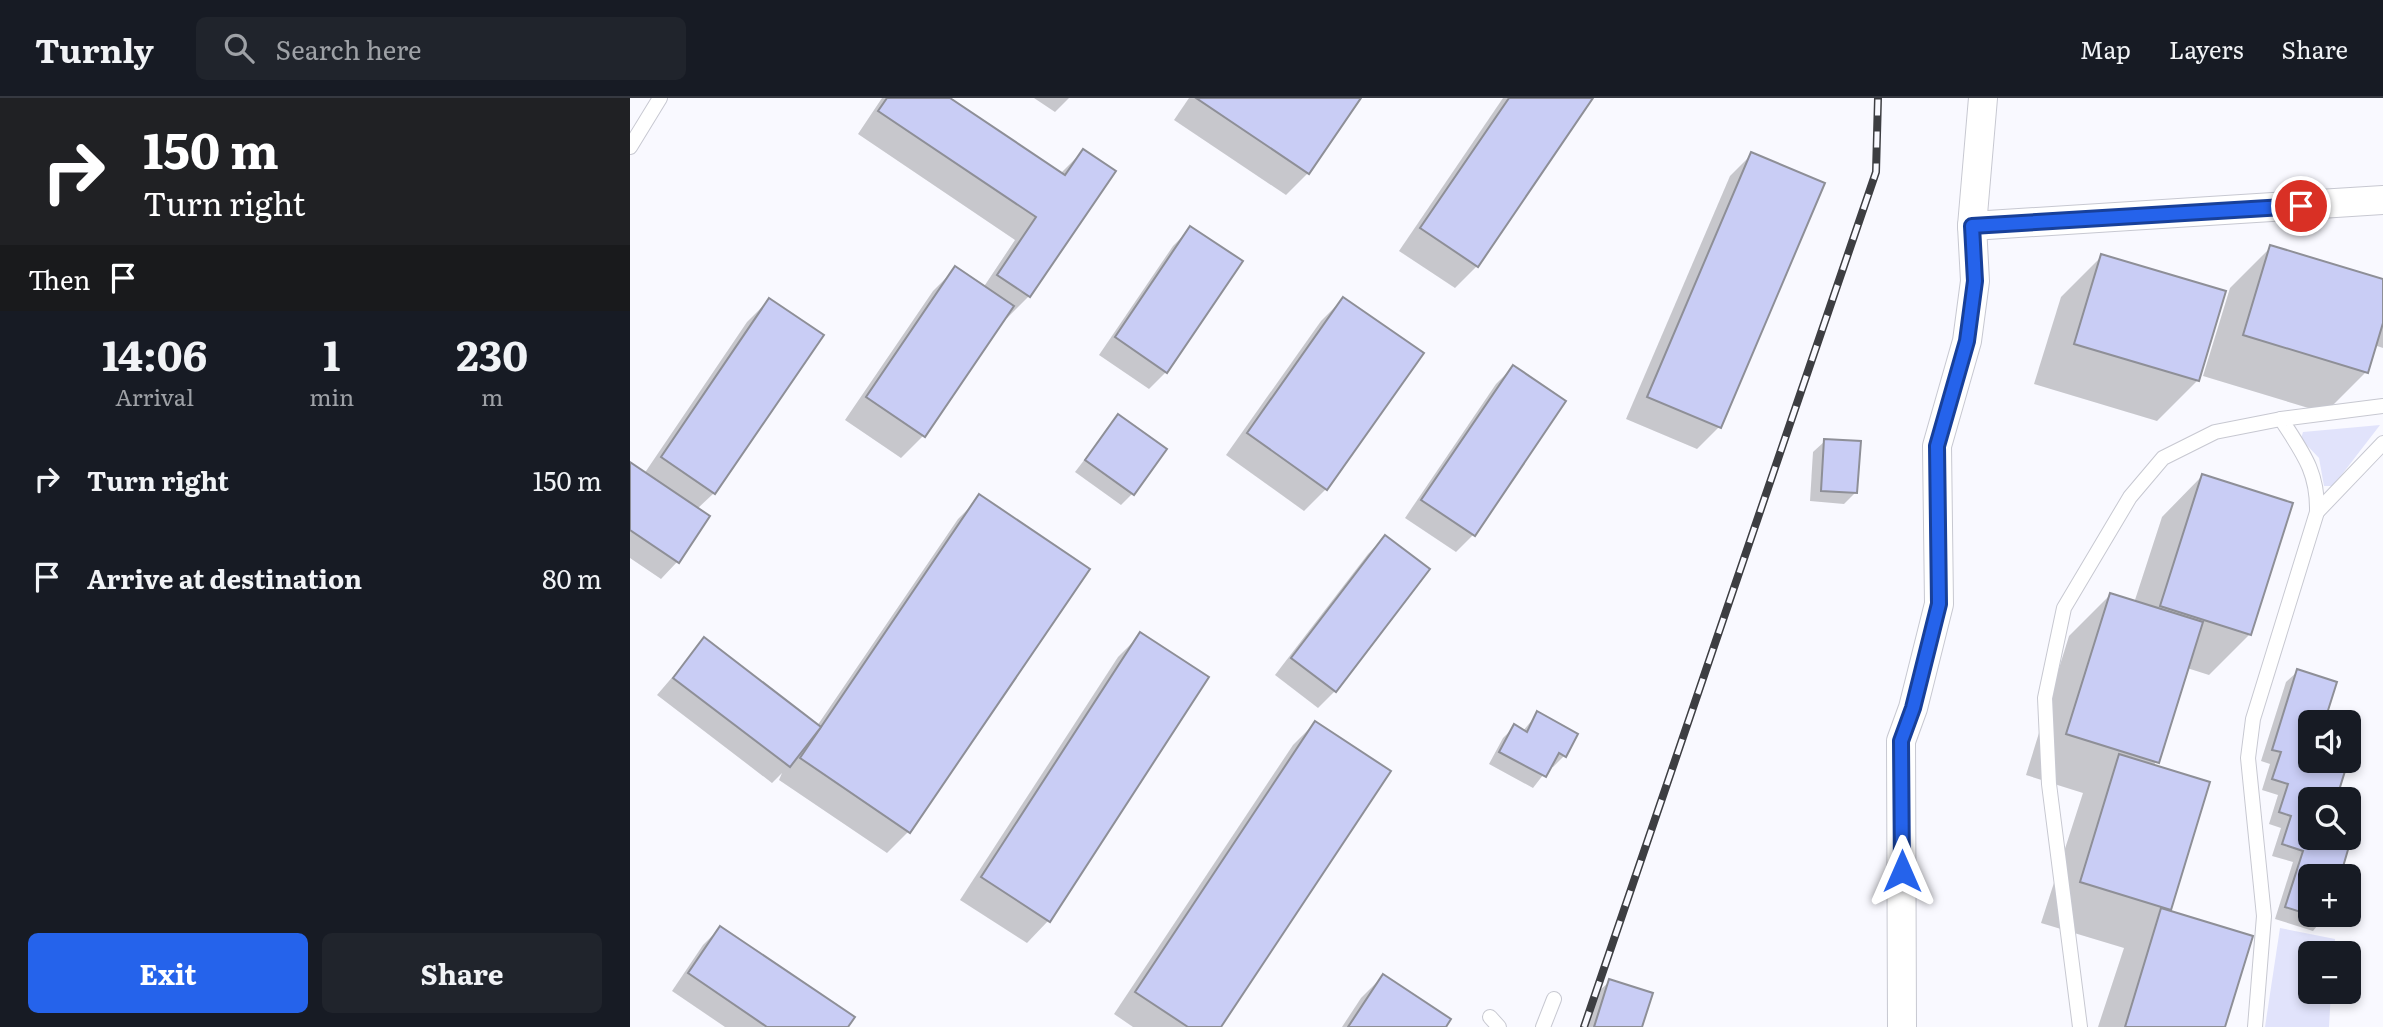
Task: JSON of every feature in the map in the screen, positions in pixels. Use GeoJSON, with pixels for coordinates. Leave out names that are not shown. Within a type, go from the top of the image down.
{"type":"FeatureCollection","features":[{"type":"Feature","properties":{"kind":"street"},"geometry":{"type":"LineString","coordinates":[[1902,1027],[1901,741],[1913,708],[1939,604],[1937,446],[1967,341],[1975,281],[1972,226],[1983,98]]}},
{"type":"Feature","properties":{"kind":"street"},"geometry":{"type":"LineString","coordinates":[[1972,226],[2383,200]]}},
{"type":"Feature","properties":{"kind":"lane"},"geometry":{"type":"LineString","coordinates":[[630,147],[660,98]]}},
{"type":"Feature","properties":{"kind":"lane"},"geometry":{"type":"LineString","coordinates":[[2080,1027],[2049,784],[2045,698],[2064,608],[2130,497],[2163,458],[2216,432],[2281,419],[2383,406]]}},
{"type":"Feature","properties":{"kind":"lane"},"geometry":{"type":"LineString","coordinates":[[2255,1027],[2264,916],[2248,758],[2253,719],[2316,512],[2317,485],[2306,457],[2281,419]]}},
{"type":"Feature","properties":{"kind":"lane"},"geometry":{"type":"LineString","coordinates":[[2316,512],[2383,443]]}},
{"type":"Feature","properties":{"kind":"lane"},"geometry":{"type":"LineString","coordinates":[[1543,1027],[1554,999]]}},
{"type":"Feature","properties":{"kind":"shaded area"},"geometry":{"type":"Polygon","coordinates":[[[2380,425],[2333,486],[2324,486],[2319,458],[2301,439],[2303,432],[2380,425]]]}},
{"type":"Feature","properties":{"kind":"shaded area"},"geometry":{"type":"Polygon","coordinates":[[[2280,928],[2335,939],[2298,941],[2298,1004],[2330,1004],[2329,1027],[2265,1027],[2280,928]]]}},
{"type":"Feature","properties":{"kind":"building"},"geometry":{"type":"Polygon","coordinates":[[[887,98],[950,98],[1065,175],[1083,149],[1116,171],[1030,297],[997,275],[1036,217],[878,111],[887,98]]]}},
{"type":"Feature","properties":{"kind":"building"},"geometry":{"type":"Polygon","coordinates":[[[1196,98],[1361,98],[1309,174],[1196,98]]]}},
{"type":"Feature","properties":{"kind":"building"},"geometry":{"type":"Polygon","coordinates":[[[1509,98],[1593,98],[1478,267],[1420,228],[1509,98]]]}},
{"type":"Feature","properties":{"kind":"building"},"geometry":{"type":"Polygon","coordinates":[[[1751,152],[1825,183],[1721,428],[1647,397],[1751,152]]]}},
{"type":"Feature","properties":{"kind":"building"},"geometry":{"type":"Polygon","coordinates":[[[1190,226],[1243,261],[1167,373],[1115,337],[1190,226]]]}},
{"type":"Feature","properties":{"kind":"building"},"geometry":{"type":"Polygon","coordinates":[[[2270,245],[2383,279],[2383,323],[2368,373],[2243,335],[2270,245]]]}},
{"type":"Feature","properties":{"kind":"building"},"geometry":{"type":"Polygon","coordinates":[[[2101,254],[2226,291],[2199,381],[2074,344],[2101,254]]]}},
{"type":"Feature","properties":{"kind":"building"},"geometry":{"type":"Polygon","coordinates":[[[955,266],[1014,306],[925,437],[866,397],[955,266]]]}},
{"type":"Feature","properties":{"kind":"building"},"geometry":{"type":"Polygon","coordinates":[[[1343,297],[1424,353],[1327,490],[1247,433],[1343,297]]]}},
{"type":"Feature","properties":{"kind":"building"},"geometry":{"type":"Polygon","coordinates":[[[769,298],[824,335],[715,494],[661,457],[769,298]]]}},
{"type":"Feature","properties":{"kind":"building"},"geometry":{"type":"Polygon","coordinates":[[[1513,365],[1566,401],[1475,536],[1421,500],[1513,365]]]}},
{"type":"Feature","properties":{"kind":"building"},"geometry":{"type":"Polygon","coordinates":[[[1118,414],[1167,449],[1134,495],[1085,460],[1118,414]]]}},
{"type":"Feature","properties":{"kind":"building"},"geometry":{"type":"Polygon","coordinates":[[[1824,439],[1861,441],[1857,493],[1821,491],[1824,439]]]}},
{"type":"Feature","properties":{"kind":"building"},"geometry":{"type":"Polygon","coordinates":[[[630,462],[710,516],[679,563],[630,530],[630,462]]]}},
{"type":"Feature","properties":{"kind":"building"},"geometry":{"type":"Polygon","coordinates":[[[2202,474],[2293,503],[2251,635],[2160,606],[2202,474]]]}},
{"type":"Feature","properties":{"kind":"building"},"geometry":{"type":"Polygon","coordinates":[[[979,494],[1090,569],[910,833],[800,758],[979,494]]]}},
{"type":"Feature","properties":{"kind":"building"},"geometry":{"type":"Polygon","coordinates":[[[1385,535],[1430,569],[1336,692],[1291,658],[1385,535]]]}},
{"type":"Feature","properties":{"kind":"building"},"geometry":{"type":"Polygon","coordinates":[[[2110,593],[2203,622],[2159,763],[2066,734],[2110,593]]]}},
{"type":"Feature","properties":{"kind":"building"},"geometry":{"type":"Polygon","coordinates":[[[1140,632],[1209,677],[1050,922],[981,877],[1140,632]]]}},
{"type":"Feature","properties":{"kind":"building"},"geometry":{"type":"Polygon","coordinates":[[[704,637],[821,727],[790,767],[673,678],[704,637]]]}},
{"type":"Feature","properties":{"kind":"building"},"geometry":{"type":"Polygon","coordinates":[[[2297,669],[2337,682],[2328,710],[2298,710],[2298,773],[2344,773],[2340,787],[2298,787],[2298,849],[2282,844],[2291,816],[2279,812],[2288,784],[2272,779],[2281,752],[2272,750],[2297,669]]]}},
{"type":"Feature","properties":{"kind":"building"},"geometry":{"type":"Polygon","coordinates":[[[1537,711],[1578,734],[1566,757],[1559,753],[1546,777],[1499,752],[1514,724],[1527,732],[1537,711]]]}},
{"type":"Feature","properties":{"kind":"building"},"geometry":{"type":"Polygon","coordinates":[[[1315,721],[1391,771],[1221,1027],[1188,1027],[1135,992],[1315,721]]]}},
{"type":"Feature","properties":{"kind":"building"},"geometry":{"type":"Polygon","coordinates":[[[2119,754],[2210,782],[2171,910],[2080,882],[2119,754]]]}},
{"type":"Feature","properties":{"kind":"building"},"geometry":{"type":"Polygon","coordinates":[[[2300,850],[2348,850],[2344,864],[2299,864],[2303,851],[2300,850]]]}},
{"type":"Feature","properties":{"kind":"building"},"geometry":{"type":"Polygon","coordinates":[[[2298,867],[2298,911],[2285,907],[2298,867]]]}},
{"type":"Feature","properties":{"kind":"building"},"geometry":{"type":"Polygon","coordinates":[[[2161,908],[2253,936],[2225,1027],[2125,1027],[2161,908]]]}},
{"type":"Feature","properties":{"kind":"building"},"geometry":{"type":"Polygon","coordinates":[[[720,926],[855,1017],[848,1027],[767,1027],[688,973],[720,926]]]}},
{"type":"Feature","properties":{"kind":"building"},"geometry":{"type":"Polygon","coordinates":[[[1383,974],[1451,1019],[1446,1027],[1348,1027],[1383,974]]]}},
{"type":"Feature","properties":{"kind":"building"},"geometry":{"type":"Polygon","coordinates":[[[1609,979],[1653,993],[1642,1027],[1594,1027],[1609,979]]]}},
{"type":"Feature","properties":{"kind":"railway"},"geometry":{"type":"LineString","coordinates":[[1584,1027],[1876,172],[1878,98]]}},
{"type":"Feature","properties":{"kind":"route"},"geometry":{"type":"LineString","coordinates":[[1902,871],[1901,741],[1905,723],[1913,708],[1939,604],[1937,446],[1967,341],[1975,281],[1972,226],[2301,206]]}}]}
